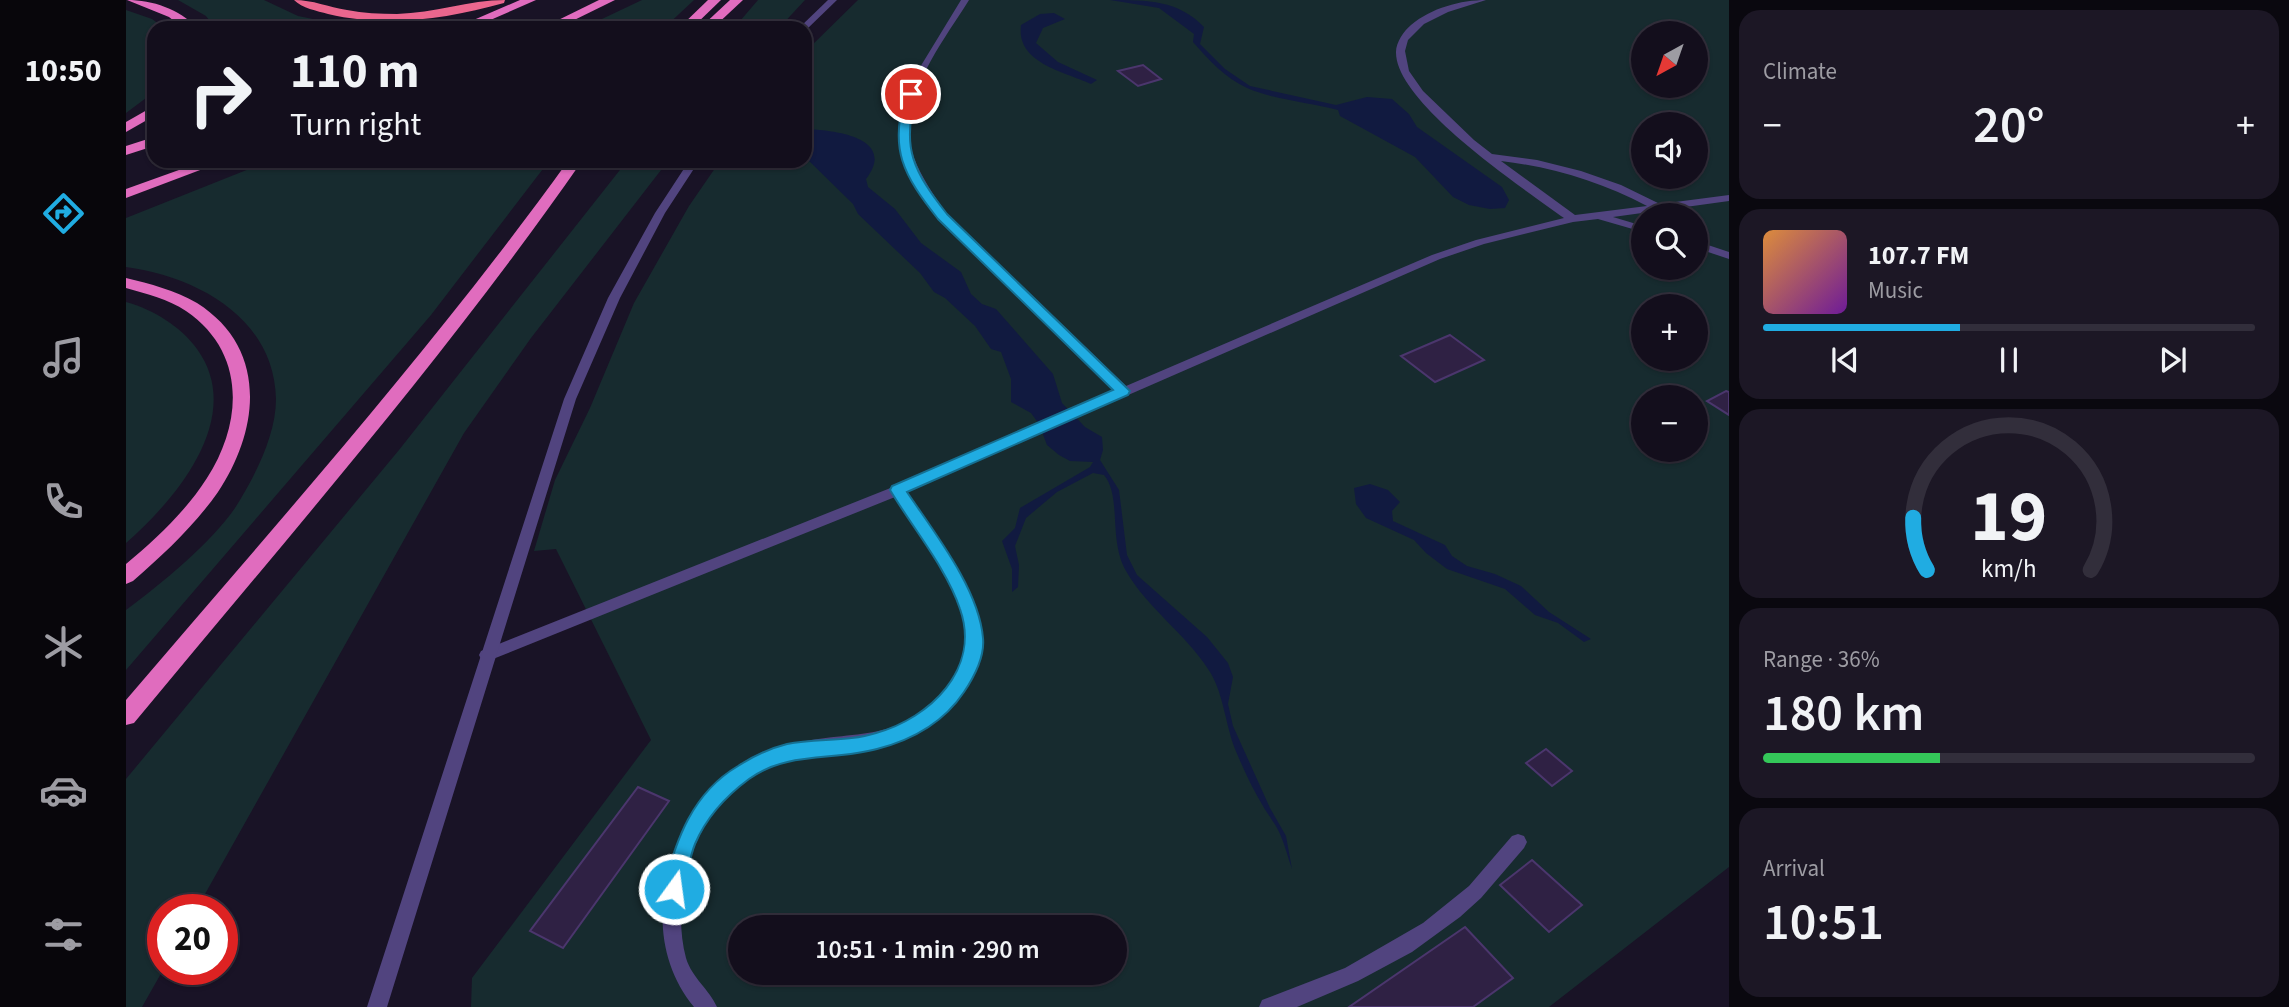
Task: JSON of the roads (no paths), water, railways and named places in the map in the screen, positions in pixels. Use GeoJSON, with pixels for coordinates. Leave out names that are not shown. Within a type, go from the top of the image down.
{"type":"FeatureCollection","features":[{"type":"Feature","properties":{"kind":"highway"},"geometry":{"type":"LineString","coordinates":[[134,0],[173,13],[183,21]]}},
{"type":"Feature","properties":{"kind":"highway"},"geometry":{"type":"LineString","coordinates":[[300,0],[340,13],[391,17],[443,13],[499,0]]}},
{"type":"Feature","properties":{"kind":"highway"},"geometry":{"type":"LineString","coordinates":[[478,21],[530,0]]}},
{"type":"Feature","properties":{"kind":"highway"},"geometry":{"type":"LineString","coordinates":[[563,21],[609,0]]}},
{"type":"Feature","properties":{"kind":"highway"},"geometry":{"type":"LineString","coordinates":[[692,21],[715,0]]}},
{"type":"Feature","properties":{"kind":"highway"},"geometry":{"type":"LineString","coordinates":[[714,21],[737,0]]}},
{"type":"Feature","properties":{"kind":"highway"},"geometry":{"type":"LineString","coordinates":[[126,128],[147,114]]}},
{"type":"Feature","properties":{"kind":"highway"},"geometry":{"type":"LineString","coordinates":[[126,151],[147,144]]}},
{"type":"Feature","properties":{"kind":"highway"},"geometry":{"type":"LineString","coordinates":[[126,194],[198,168]]}},
{"type":"Feature","properties":{"kind":"highway"},"geometry":{"type":"LineString","coordinates":[[126,716],[426,357],[570,168]]}},
{"type":"Feature","properties":{"kind":"highway"},"geometry":{"type":"LineString","coordinates":[[126,283],[178,299],[214,324],[237,356],[244,397],[241,420],[233,444],[204,496],[155,551],[126,576]]}},
{"type":"Feature","properties":{"kind":"street"},"geometry":{"type":"LineString","coordinates":[[810,21],[832,0]]}},
{"type":"Feature","properties":{"kind":"street"},"geometry":{"type":"LineString","coordinates":[[965,0],[920,73],[903,119],[904,145],[912,171],[943,216],[1123,391]]}},
{"type":"Feature","properties":{"kind":"street"},"geometry":{"type":"LineString","coordinates":[[1482,0],[1424,20],[1408,34],[1400,50],[1402,70],[1414,90],[1449,124],[1573,219]]}},
{"type":"Feature","properties":{"kind":"street"},"geometry":{"type":"LineString","coordinates":[[1490,157],[1534,162],[1579,172],[1621,187],[1651,203]]}},
{"type":"Feature","properties":{"kind":"street"},"geometry":{"type":"LineString","coordinates":[[377,1007],[570,398],[614,298],[660,213],[689,168]]}},
{"type":"Feature","properties":{"kind":"street"},"geometry":{"type":"LineString","coordinates":[[1690,203],[1729,198]]}},
{"type":"Feature","properties":{"kind":"street"},"geometry":{"type":"LineString","coordinates":[[487,655],[898,490],[1436,257],[1480,242],[1573,219],[1631,211]]}},
{"type":"Feature","properties":{"kind":"street"},"geometry":{"type":"LineString","coordinates":[[1598,216],[1631,226]]}},
{"type":"Feature","properties":{"kind":"street"},"geometry":{"type":"LineString","coordinates":[[1708,248],[1729,256]]}},
{"type":"Feature","properties":{"kind":"street"},"geometry":{"type":"LineString","coordinates":[[707,1007],[685,980],[672,934],[674,889],[685,843],[708,803],[744,772],[786,752],[876,742],[915,726],[947,703],[967,673],[975,640],[969,609],[939,552],[898,490]]}},
{"type":"Feature","properties":{"kind":"street"},"geometry":{"type":"LineString","coordinates":[[1269,1007],[1299,997],[1372,964],[1437,923],[1476,891],[1518,842]]}},
{"type":"Feature","properties":{"kind":"water"},"geometry":{"type":"Polygon","coordinates":[[[1110,0],[1150,1],[1184,11],[1204,27],[1200,44],[1225,69],[1250,86],[1336,105],[1367,97],[1392,99],[1409,114],[1417,127],[1502,187],[1509,200],[1505,208],[1490,209],[1469,205],[1453,197],[1415,157],[1340,116],[1338,110],[1269,95],[1239,84],[1217,68],[1193,42],[1194,34],[1159,8],[1110,0]]]}},
{"type":"Feature","properties":{"kind":"water"},"geometry":{"type":"Polygon","coordinates":[[[1054,13],[1065,19],[1043,28],[1036,43],[1058,62],[1097,80],[1091,84],[1044,64],[1026,48],[1021,38],[1021,25],[1040,14],[1054,13]]]}},
{"type":"Feature","properties":{"kind":"water"},"geometry":{"type":"Polygon","coordinates":[[[812,130],[845,134],[868,145],[874,154],[874,165],[866,179],[868,187],[895,209],[921,243],[961,272],[971,294],[982,304],[996,309],[1053,374],[1062,403],[1085,427],[1102,437],[1103,450],[1100,460],[1119,490],[1127,555],[1137,575],[1207,637],[1228,663],[1233,677],[1228,704],[1233,726],[1270,808],[1286,836],[1292,869],[1278,830],[1244,771],[1213,677],[1199,656],[1144,597],[1126,571],[1118,546],[1113,495],[1104,475],[1093,473],[1057,492],[1026,518],[1015,546],[1019,565],[1018,587],[1012,592],[1012,569],[1002,541],[1015,528],[1020,508],[1090,467],[1093,462],[1070,461],[1047,445],[1039,424],[1031,413],[1011,402],[1011,379],[1001,352],[991,349],[975,326],[945,298],[934,292],[920,273],[858,214],[853,204],[812,164],[812,130]]]}},
{"type":"Feature","properties":{"kind":"water"},"geometry":{"type":"Polygon","coordinates":[[[1370,484],[1388,490],[1400,502],[1392,511],[1393,521],[1445,545],[1452,556],[1467,566],[1495,574],[1521,586],[1549,612],[1591,639],[1584,642],[1558,623],[1535,615],[1505,589],[1447,569],[1414,540],[1366,518],[1356,504],[1354,488],[1370,484]]]}}]}
